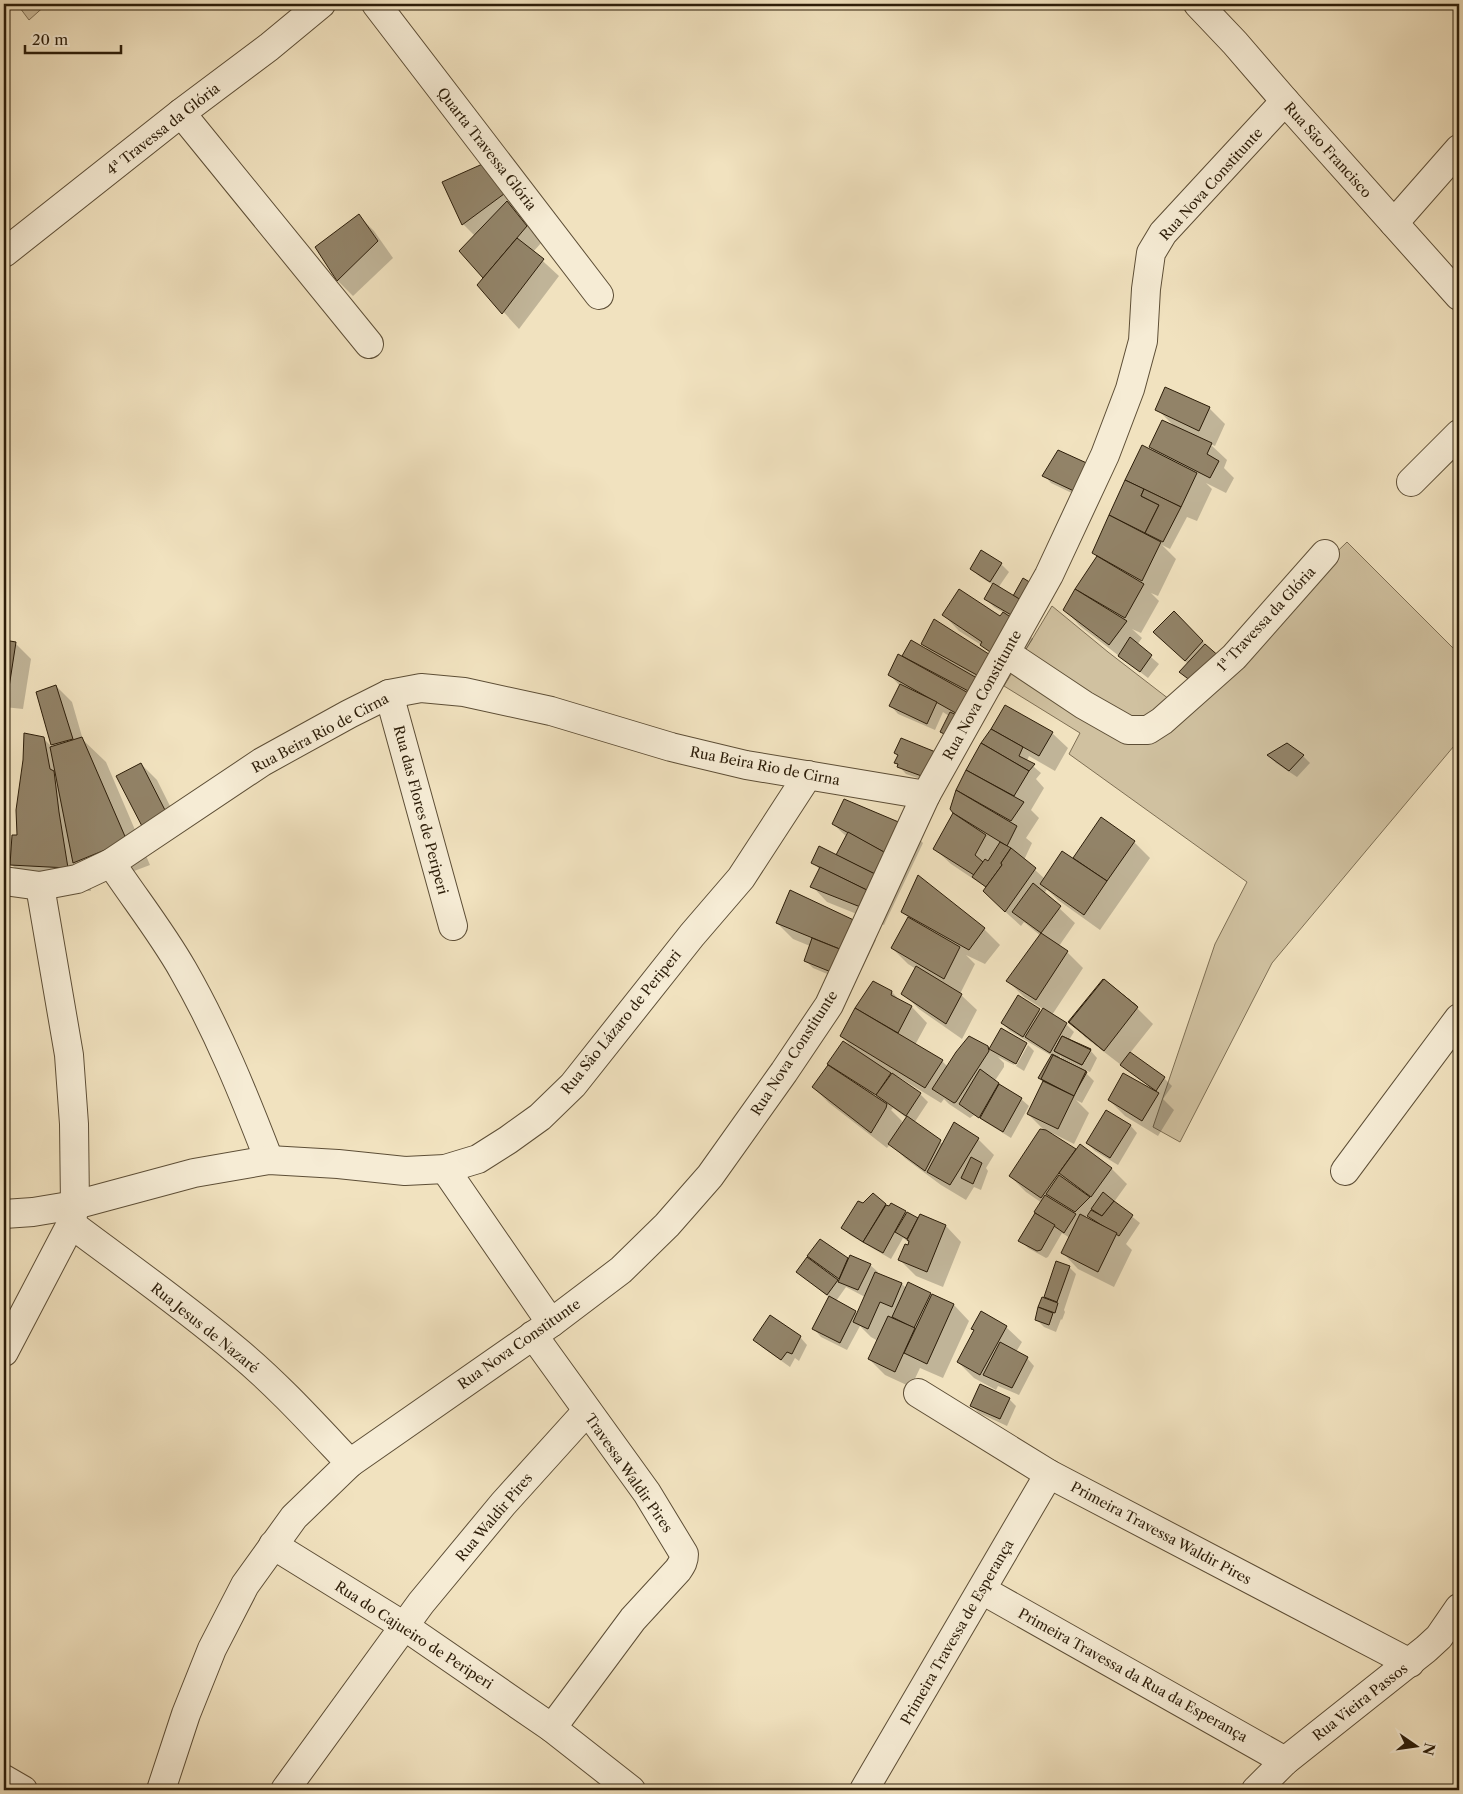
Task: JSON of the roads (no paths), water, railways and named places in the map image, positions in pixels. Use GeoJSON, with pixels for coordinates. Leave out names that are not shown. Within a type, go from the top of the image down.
{"type":"FeatureCollection","features":[{"type":"Feature","properties":{"kind":"street","name":"4ª Travessa da Glória"},"geometry":{"type":"LineString","coordinates":[[4,253],[181,113],[269,47],[321,4]]}},
{"type":"Feature","properties":{"kind":"street","name":"Quarta Travessa Glória"},"geometry":{"type":"LineString","coordinates":[[376,4],[599,295]]}},
{"type":"Feature","properties":{"kind":"street","name":"Rua São Francisco"},"geometry":{"type":"LineString","coordinates":[[1198,4],[1235,42],[1285,101],[1459,296]]}},
{"type":"Feature","properties":{"kind":"street","name":"Rua Nova Constitunte"},"geometry":{"type":"LineString","coordinates":[[160,1790],[186,1714],[212,1649],[245,1585],[294,1517],[350,1463],[542,1329],[622,1270],[667,1226],[710,1176],[748,1125],[829,1005],[926,795],[1049,575],[1106,455],[1130,390],[1143,341],[1146,289],[1152,254],[1163,233],[1285,101]]}},
{"type":"Feature","properties":{"kind":"street"},"geometry":{"type":"LineString","coordinates":[[181,113],[370,344]]}},
{"type":"Feature","properties":{"kind":"street"},"geometry":{"type":"LineString","coordinates":[[1394,223],[1459,149]]}},
{"type":"Feature","properties":{"kind":"street"},"geometry":{"type":"LineString","coordinates":[[1411,482],[1459,434]]}},
{"type":"Feature","properties":{"kind":"street","name":"1ª Travessa da Glória"},"geometry":{"type":"LineString","coordinates":[[1006,653],[1084,705],[1120,726],[1128,730],[1148,730],[1162,721],[1234,657],[1325,554]]}},
{"type":"Feature","properties":{"kind":"street","name":"Rua Beira Rio de Cirna"},"geometry":{"type":"LineString","coordinates":[[4,881],[40,886],[77,879],[111,863],[262,762],[389,694],[422,688],[464,692],[551,711],[681,750],[746,765],[926,795]]}},
{"type":"Feature","properties":{"kind":"street","name":"Rua das Flores de Periperi"},"geometry":{"type":"LineString","coordinates":[[389,694],[453,926]]}},
{"type":"Feature","properties":{"kind":"street","name":"Rua Sâo Lázaro de Periperi"},"geometry":{"type":"LineString","coordinates":[[4,1214],[33,1212],[73,1214],[194,1173],[269,1160],[338,1164],[405,1171],[445,1169],[478,1159],[540,1116],[573,1085],[741,878],[808,775]]}},
{"type":"Feature","properties":{"kind":"street"},"geometry":{"type":"LineString","coordinates":[[111,863],[182,969],[211,1022],[240,1085],[269,1160]]}},
{"type":"Feature","properties":{"kind":"street"},"geometry":{"type":"LineString","coordinates":[[4,1352],[73,1214],[74,1124],[69,1055],[40,886]]}},
{"type":"Feature","properties":{"kind":"street"},"geometry":{"type":"LineString","coordinates":[[1345,1171],[1459,1018]]}},
{"type":"Feature","properties":{"kind":"street","name":"Travessa Waldir Pires"},"geometry":{"type":"LineString","coordinates":[[445,1169],[542,1329],[587,1411],[647,1493],[684,1554],[683,1564],[634,1619],[552,1728]]}},
{"type":"Feature","properties":{"kind":"street","name":"Rua Jesus de Nazaré"},"geometry":{"type":"LineString","coordinates":[[73,1214],[173,1300],[239,1352],[350,1463]]}},
{"type":"Feature","properties":{"kind":"street","name":"Primeira Travessa Waldir Pires"},"geometry":{"type":"LineString","coordinates":[[918,1393],[1049,1474],[1410,1663]]}},
{"type":"Feature","properties":{"kind":"street","name":"Rua Waldir Pires"},"geometry":{"type":"LineString","coordinates":[[285,1790],[404,1626],[503,1504],[587,1411]]}},
{"type":"Feature","properties":{"kind":"street","name":"Primeira Travessa de Esperança"},"geometry":{"type":"LineString","coordinates":[[864,1790],[1049,1474]]}},
{"type":"Feature","properties":{"kind":"street","name":"Rua do Cajueiro de Periperi"},"geometry":{"type":"LineString","coordinates":[[273,1546],[404,1626],[552,1728],[631,1790]]}},
{"type":"Feature","properties":{"kind":"street","name":"Primeira Travessa da Rua da Esperança"},"geometry":{"type":"LineString","coordinates":[[982,1590],[1285,1761]]}},
{"type":"Feature","properties":{"kind":"street","name":"Rua Vieira Passos"},"geometry":{"type":"LineString","coordinates":[[1256,1790],[1285,1761],[1410,1663],[1439,1637],[1459,1608]]}},
{"type":"Feature","properties":{"kind":"street"},"geometry":{"type":"LineString","coordinates":[[4,1779],[23,1790]]}}]}
